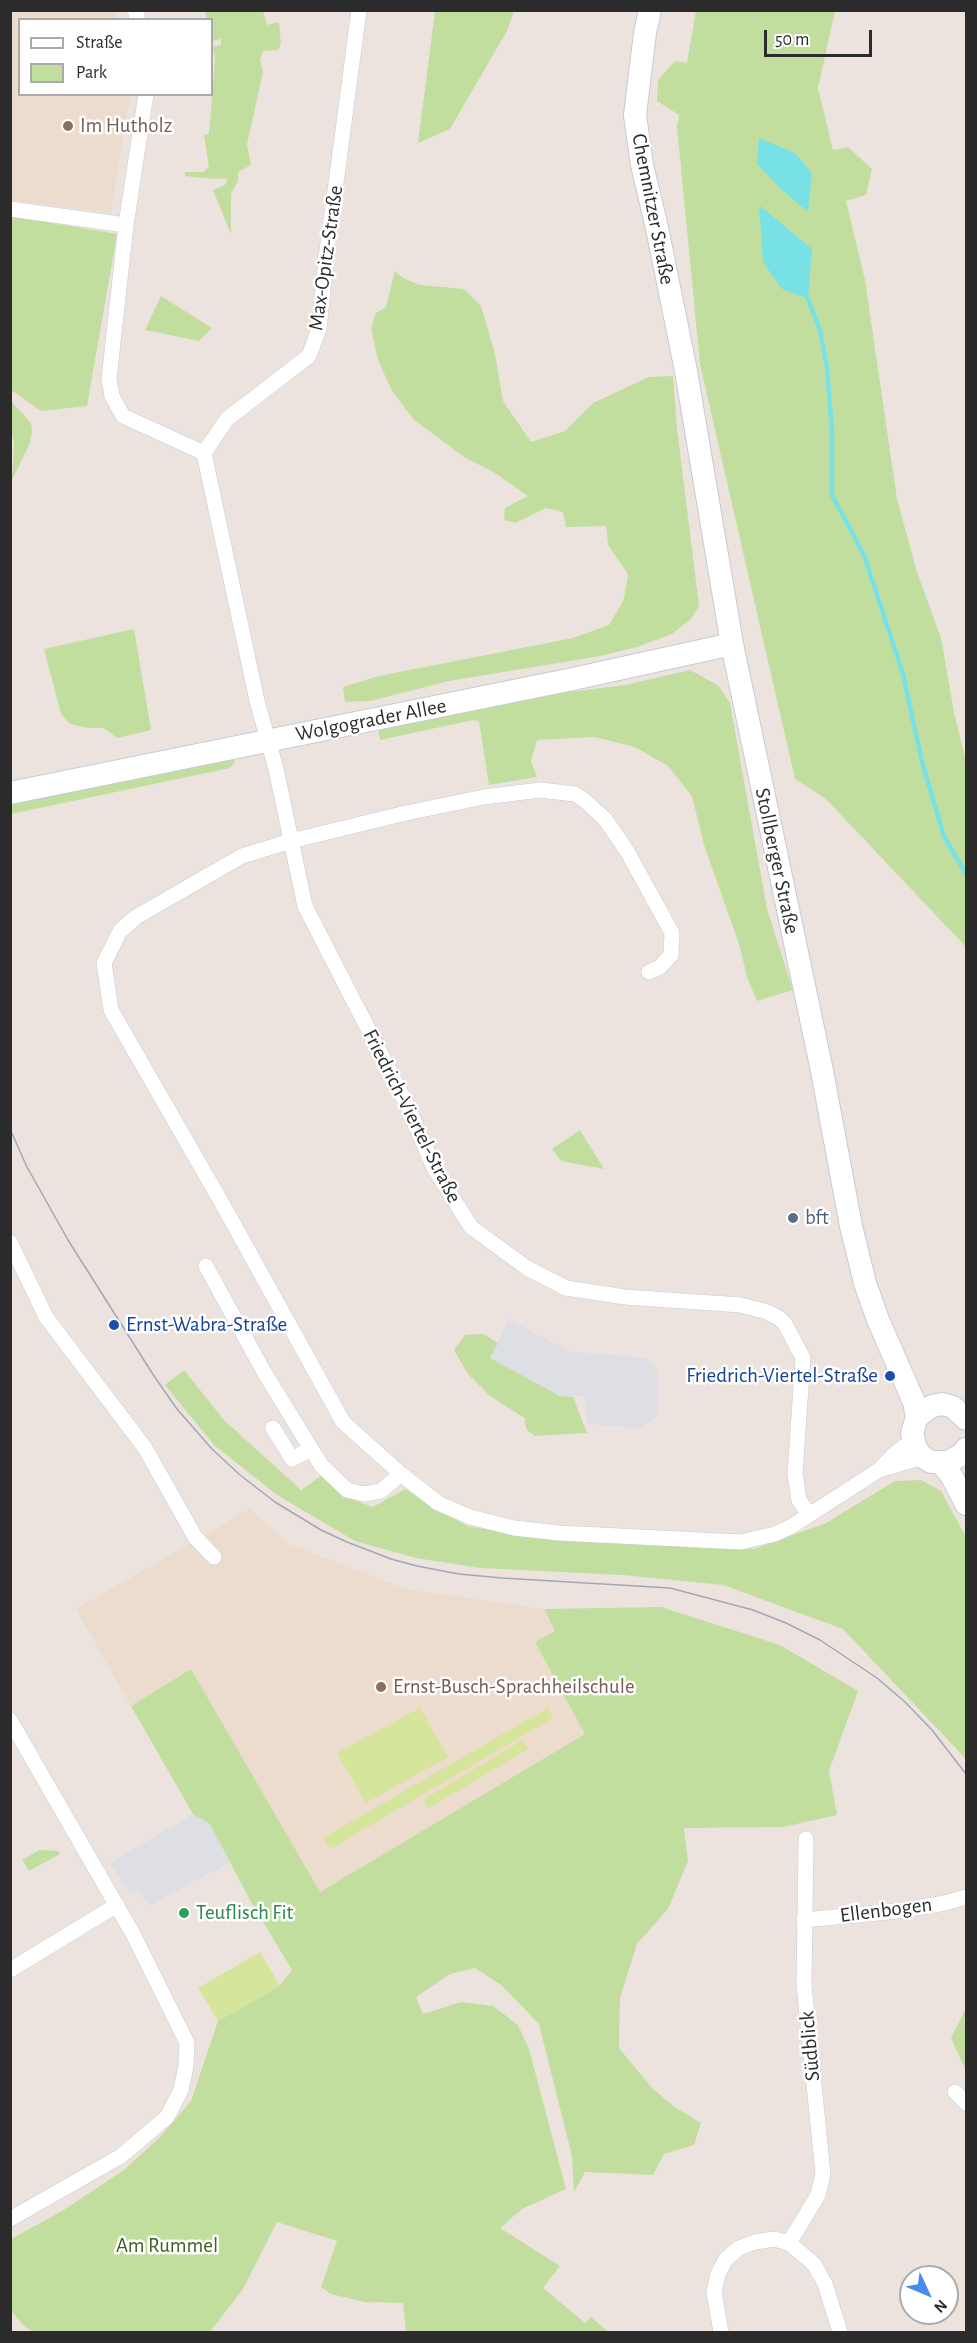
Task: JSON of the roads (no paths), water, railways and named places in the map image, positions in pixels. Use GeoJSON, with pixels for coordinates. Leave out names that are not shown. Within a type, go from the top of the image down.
{"type":"FeatureCollection","features":[{"type":"Feature","properties":{"kind":"main road","name":"Chemnitzer Straße"},"geometry":{"type":"LineString","coordinates":[[650,10],[635,115],[642,165],[686,371]]}},
{"type":"Feature","properties":{"kind":"main road","name":"Stollberger Straße"},"geometry":{"type":"LineString","coordinates":[[686,371],[732,644],[821,1064],[851,1226],[865,1283],[914,1402],[917,1417]]}},
{"type":"Feature","properties":{"kind":"main road","name":"Wolgograder Allee"},"geometry":{"type":"LineString","coordinates":[[10,793],[573,679],[732,644]]}},
{"type":"Feature","properties":{"kind":"main road","name":"Stollberger Straße"},"geometry":{"type":"LineString","coordinates":[[890,1346],[915,1378],[942,1404]]}},
{"type":"Feature","properties":{"kind":"main road"},"geometry":{"type":"LineString","coordinates":[[965,1415],[953,1407],[942,1404],[932,1406],[917,1417],[913,1425],[945,1457],[951,1475],[966,1504]]}},
{"type":"Feature","properties":{"kind":"street","name":"Max-Opitz-Straße"},"geometry":{"type":"LineString","coordinates":[[204,453],[226,419],[309,356],[319,329],[326,258],[359,10]]}},
{"type":"Feature","properties":{"kind":"street"},"geometry":{"type":"LineString","coordinates":[[146,96],[126,225],[109,379],[112,396],[123,416],[204,453],[257,701],[269,740]]}},
{"type":"Feature","properties":{"kind":"street"},"geometry":{"type":"LineString","coordinates":[[10,209],[126,225]]}},
{"type":"Feature","properties":{"kind":"street","name":"Friedrich-Viertel-Straße"},"geometry":{"type":"LineString","coordinates":[[269,740],[305,906],[407,1105],[434,1168],[471,1227],[527,1268],[566,1288],[625,1297],[741,1305],[767,1311],[779,1318],[791,1332],[803,1358],[795,1474],[799,1500],[809,1515]]}},
{"type":"Feature","properties":{"kind":"street"},"geometry":{"type":"LineString","coordinates":[[649,972],[660,967],[671,955],[672,933],[627,851],[605,819],[575,794],[557,790],[484,796],[291,841],[242,856],[136,917],[120,931],[104,963],[111,1010],[343,1422],[401,1474],[438,1503],[470,1517],[514,1528],[559,1533],[741,1542],[775,1534],[809,1515],[879,1470],[893,1455],[945,1457]]}},
{"type":"Feature","properties":{"kind":"street"},"geometry":{"type":"LineString","coordinates":[[10,1242],[46,1317],[145,1448],[195,1537],[214,1557]]}},
{"type":"Feature","properties":{"kind":"street"},"geometry":{"type":"LineString","coordinates":[[206,1266],[264,1371],[321,1465],[347,1490],[364,1494],[381,1491],[401,1474]]}},
{"type":"Feature","properties":{"kind":"street"},"geometry":{"type":"LineString","coordinates":[[273,1428],[292,1459],[311,1449]]}},
{"type":"Feature","properties":{"kind":"street"},"geometry":{"type":"LineString","coordinates":[[10,1720],[117,1905],[175,2014],[187,2043],[186,2066],[181,2090],[166,2117],[121,2156],[10,2219]]}},
{"type":"Feature","properties":{"kind":"street","name":"Südblick"},"geometry":{"type":"LineString","coordinates":[[789,2244],[818,2195],[823,2174],[804,1985],[806,1839]]}},
{"type":"Feature","properties":{"kind":"street","name":"Ellenbogen"},"geometry":{"type":"LineString","coordinates":[[804,1920],[898,1911],[945,1903],[966,1896]]}},
{"type":"Feature","properties":{"kind":"street"},"geometry":{"type":"LineString","coordinates":[[10,1970],[117,1905]]}},
{"type":"Feature","properties":{"kind":"street"},"geometry":{"type":"LineString","coordinates":[[955,2092],[966,2103]]}},
{"type":"Feature","properties":{"kind":"street"},"geometry":{"type":"LineString","coordinates":[[721,2332],[714,2292],[718,2274],[726,2259],[739,2248],[755,2242],[774,2239],[789,2244],[814,2264],[825,2284],[840,2332]]}},
{"type":"Feature","properties":{"kind":"water"},"geometry":{"type":"Polygon","coordinates":[[[759,138],[795,153],[812,173],[808,212],[757,164],[759,138]]]}},
{"type":"Feature","properties":{"kind":"water"},"geometry":{"type":"Polygon","coordinates":[[[759,205],[812,249],[808,299],[782,289],[763,262],[759,205]]]}},
{"type":"Feature","properties":{"kind":"waterway"},"geometry":{"type":"LineString","coordinates":[[808,299],[820,330],[827,368],[832,430],[832,495],[864,555],[903,674],[922,762],[944,836],[966,874]]}},
{"type":"Feature","properties":{"kind":"tram line"},"geometry":{"type":"LineString","coordinates":[[10,1129],[27,1167],[68,1240],[177,1409],[212,1449],[240,1475],[275,1502],[321,1530],[347,1542],[391,1559],[417,1566],[459,1574],[502,1578],[670,1588],[753,1610],[820,1640],[877,1678],[932,1730],[966,1774]]}},
{"type":"Feature","properties":{"kind":"place","name":"Im Hutholz"},"geometry":{"type":"Point","coordinates":[68,126]}},
{"type":"Feature","properties":{"kind":"place","name":"bft"},"geometry":{"type":"Point","coordinates":[793,1218]}},
{"type":"Feature","properties":{"kind":"place","name":"Ernst-Wabra-Straße"},"geometry":{"type":"Point","coordinates":[114,1325]}},
{"type":"Feature","properties":{"kind":"place","name":"Friedrich-Viertel-Straße"},"geometry":{"type":"Point","coordinates":[890,1376]}},
{"type":"Feature","properties":{"kind":"place","name":"Ernst-Busch-Sprachheilschule"},"geometry":{"type":"Point","coordinates":[381,1687]}},
{"type":"Feature","properties":{"kind":"place","name":"Teuflisch Fit"},"geometry":{"type":"Point","coordinates":[184,1913]}},
{"type":"Feature","properties":{"kind":"park label","name":"Am Rummel"},"geometry":{"type":"Point","coordinates":[167,2246]}}]}
